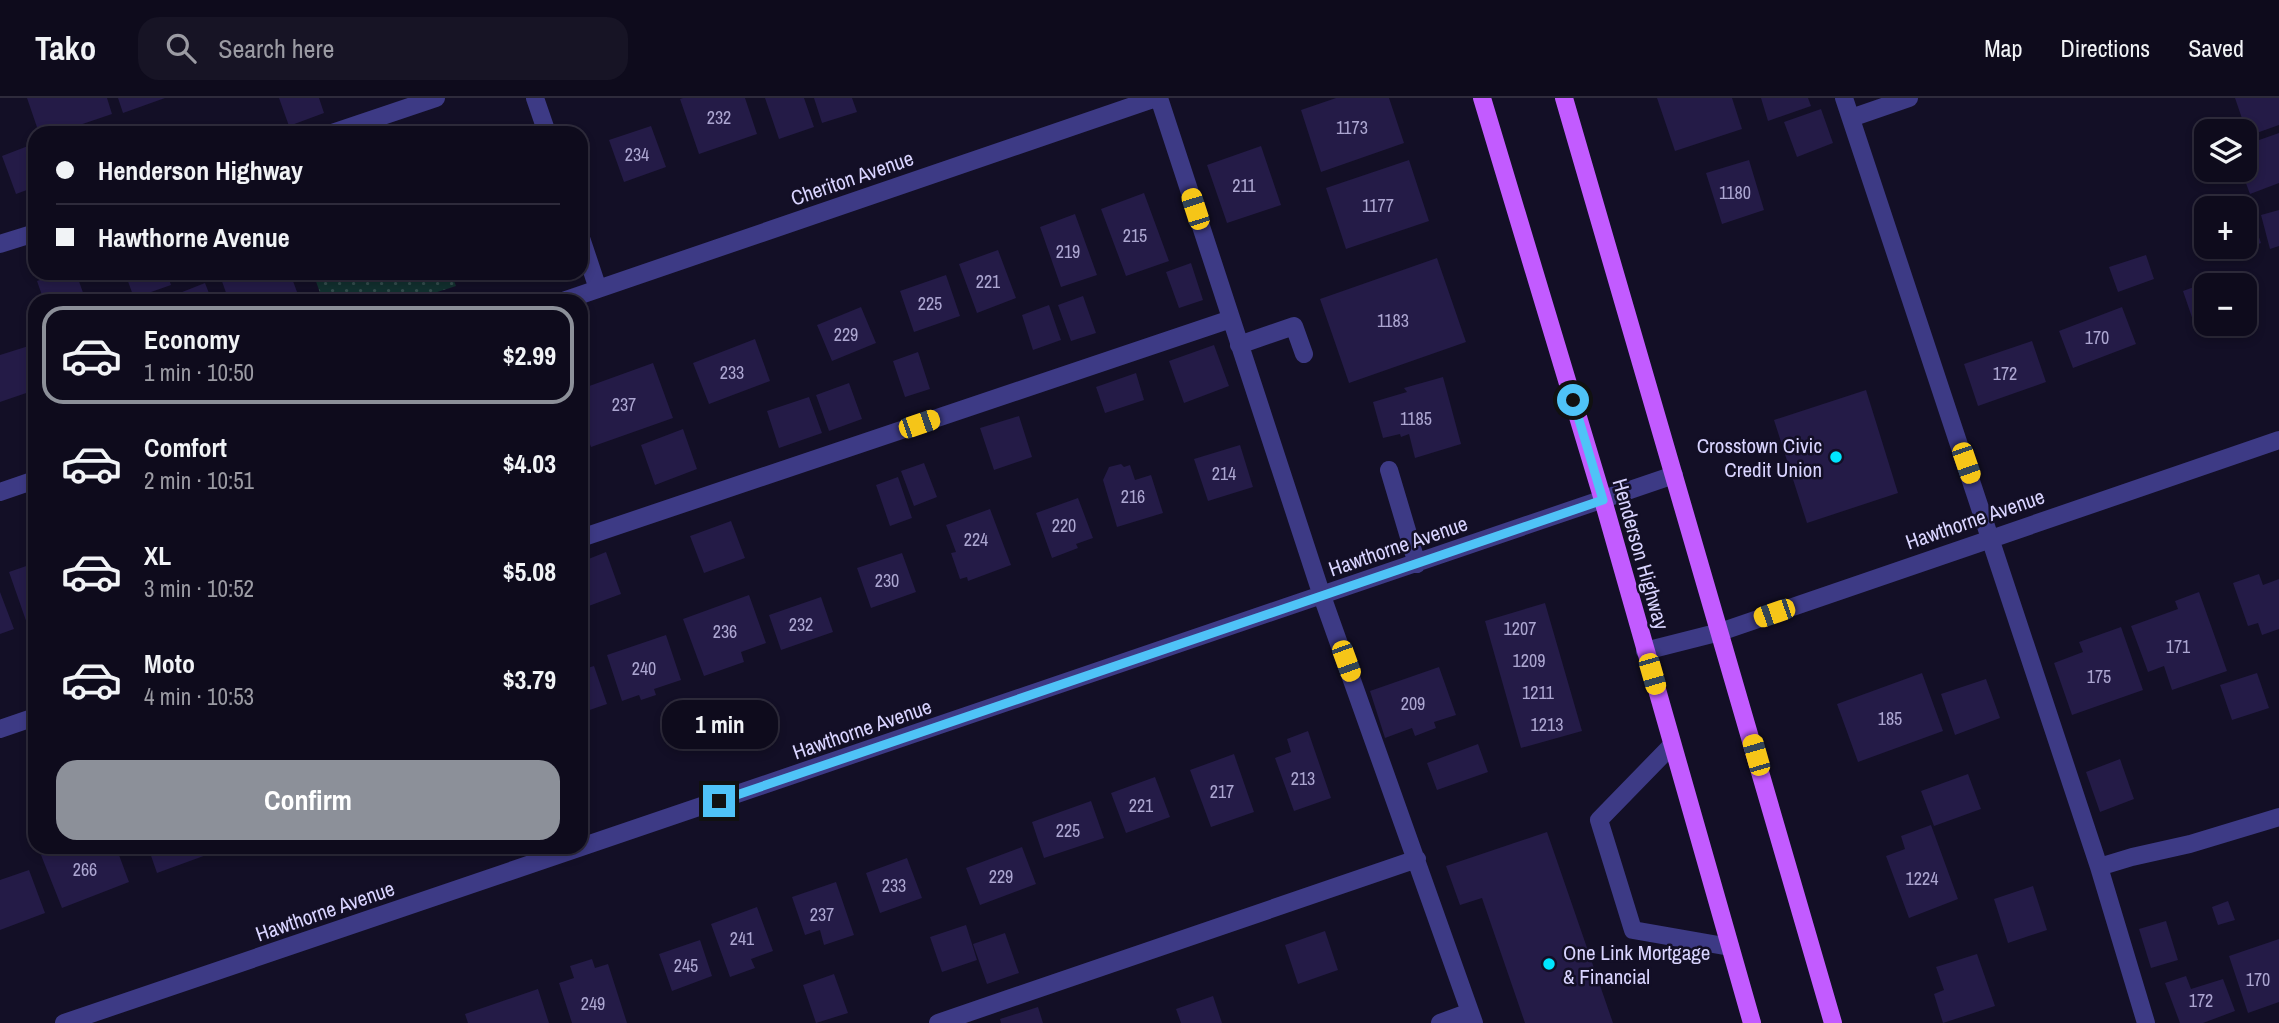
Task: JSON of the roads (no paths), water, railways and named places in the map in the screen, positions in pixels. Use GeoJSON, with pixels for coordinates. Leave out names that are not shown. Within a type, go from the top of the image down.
{"type":"FeatureCollection","features":[{"type":"Feature","properties":{"kind":"main road","name":"Henderson Highway"},"geometry":{"type":"LineString","coordinates":[[1482,98],[1603,500],[1752,1023]]}},
{"type":"Feature","properties":{"kind":"main road"},"geometry":{"type":"LineString","coordinates":[[1564,98],[1833,1023]]}},
{"type":"Feature","properties":{"kind":"street"},"geometry":{"type":"LineString","coordinates":[[353,126],[436,98]]}},
{"type":"Feature","properties":{"kind":"street"},"geometry":{"type":"LineString","coordinates":[[535,98],[545,126]]}},
{"type":"Feature","properties":{"kind":"street"},"geometry":{"type":"LineString","coordinates":[[1158,98],[1322,597],[1472,1017],[1440,1023]]}},
{"type":"Feature","properties":{"kind":"street","name":"Cheriton Avenue"},"geometry":{"type":"LineString","coordinates":[[583,294],[1158,98]]}},
{"type":"Feature","properties":{"kind":"street"},"geometry":{"type":"LineString","coordinates":[[1844,98],[2099,867],[2146,1023]]}},
{"type":"Feature","properties":{"kind":"street"},"geometry":{"type":"LineString","coordinates":[[1852,118],[1909,98]]}},
{"type":"Feature","properties":{"kind":"street"},"geometry":{"type":"LineString","coordinates":[[0,244],[28,235]]}},
{"type":"Feature","properties":{"kind":"street"},"geometry":{"type":"LineString","coordinates":[[588,260],[597,289]]}},
{"type":"Feature","properties":{"kind":"street"},"geometry":{"type":"LineString","coordinates":[[588,536],[1231,318]]}},
{"type":"Feature","properties":{"kind":"street"},"geometry":{"type":"LineString","coordinates":[[1239,345],[1294,326],[1304,354]]}},
{"type":"Feature","properties":{"kind":"street","name":"Hawthorne Avenue"},"geometry":{"type":"LineString","coordinates":[[1646,651],[1720,632],[2279,440]]}},
{"type":"Feature","properties":{"kind":"street"},"geometry":{"type":"LineString","coordinates":[[1388,470],[1418,564]]}},
{"type":"Feature","properties":{"kind":"street","name":"Hawthorne Avenue"},"geometry":{"type":"LineString","coordinates":[[588,846],[1674,475]]}},
{"type":"Feature","properties":{"kind":"street"},"geometry":{"type":"LineString","coordinates":[[0,492],[28,482]]}},
{"type":"Feature","properties":{"kind":"street"},"geometry":{"type":"LineString","coordinates":[[0,729],[28,720]]}},
{"type":"Feature","properties":{"kind":"street"},"geometry":{"type":"LineString","coordinates":[[1672,745],[1598,820],[1633,930],[1730,947]]}},
{"type":"Feature","properties":{"kind":"street"},"geometry":{"type":"LineString","coordinates":[[2099,867],[2132,856],[2190,844],[2279,817]]}},
{"type":"Feature","properties":{"kind":"street","name":"Hawthorne Avenue"},"geometry":{"type":"LineString","coordinates":[[64,1023],[563,854]]}},
{"type":"Feature","properties":{"kind":"street"},"geometry":{"type":"LineString","coordinates":[[938,1023],[1417,859]]}},
{"type":"Feature","properties":{"kind":"place","name":"Crosstown Civic Credit Union"},"geometry":{"type":"Point","coordinates":[1836,457]}},
{"type":"Feature","properties":{"kind":"place","name":"One Link Mortgage & Financial"},"geometry":{"type":"Point","coordinates":[1549,964]}}]}
